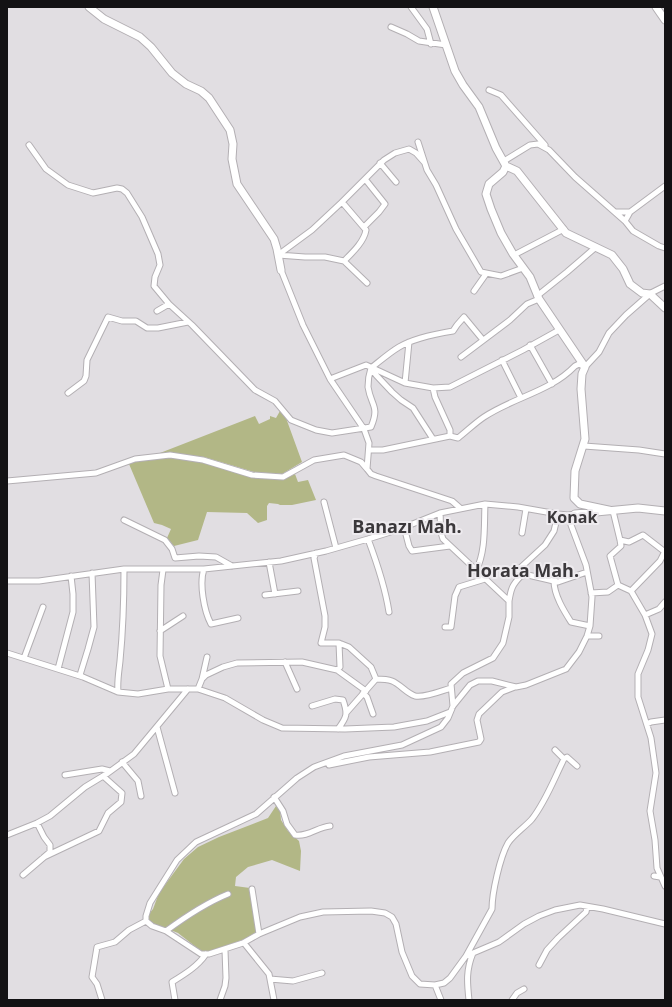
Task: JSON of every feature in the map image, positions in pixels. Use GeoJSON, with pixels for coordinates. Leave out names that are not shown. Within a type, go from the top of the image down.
{"type":"FeatureCollection","features":[{"type":"Feature","properties":{"kind":"main road"},"geometry":{"type":"LineString","coordinates":[[89,7],[104,19],[140,37],[151,47],[172,73],[186,84],[201,91],[209,98],[230,130],[233,144],[232,159],[237,184],[274,239],[281,270]]}},
{"type":"Feature","properties":{"kind":"main road"},"geometry":{"type":"LineString","coordinates":[[433,7],[456,71],[463,85],[479,107],[496,148],[505,163],[517,171],[566,233],[612,255],[630,284],[642,292],[650,294],[665,308]]}},
{"type":"Feature","properties":{"kind":"main road"},"geometry":{"type":"LineString","coordinates":[[656,7],[665,20]]}},
{"type":"Feature","properties":{"kind":"main road"},"geometry":{"type":"LineString","coordinates":[[505,163],[503,172],[489,184],[486,194],[491,209],[501,233],[514,255],[530,277],[538,297],[585,367],[582,374],[581,389],[585,439],[575,471],[574,498],[580,504],[613,510]]}},
{"type":"Feature","properties":{"kind":"main road"},"geometry":{"type":"LineString","coordinates":[[572,514],[638,508],[665,511]]}},
{"type":"Feature","properties":{"kind":"street"},"geometry":{"type":"LineString","coordinates":[[411,7],[426,29],[431,44]]}},
{"type":"Feature","properties":{"kind":"street"},"geometry":{"type":"LineString","coordinates":[[391,27],[419,41],[431,44],[446,45]]}},
{"type":"Feature","properties":{"kind":"street"},"geometry":{"type":"LineString","coordinates":[[489,90],[501,95],[548,149],[575,177],[625,221],[633,231],[665,248]]}},
{"type":"Feature","properties":{"kind":"street"},"geometry":{"type":"LineString","coordinates":[[418,142],[427,170],[436,185],[456,229],[481,272],[501,276],[523,268]]}},
{"type":"Feature","properties":{"kind":"street"},"geometry":{"type":"LineString","coordinates":[[29,144],[46,169],[68,185],[93,193],[117,188],[122,189],[127,194],[142,217],[158,254],[160,265],[155,277],[154,286],[168,304],[188,322],[255,390],[275,401],[291,420],[316,430],[332,433],[371,427],[376,409],[368,387],[368,377],[371,368],[398,347],[408,342],[453,331],[464,317],[483,340]]}},
{"type":"Feature","properties":{"kind":"street"},"geometry":{"type":"LineString","coordinates":[[505,163],[530,145],[538,144],[548,149]]}},
{"type":"Feature","properties":{"kind":"street"},"geometry":{"type":"LineString","coordinates":[[278,255],[312,230],[380,163],[395,153],[409,149],[416,153],[424,162]]}},
{"type":"Feature","properties":{"kind":"street"},"geometry":{"type":"LineString","coordinates":[[380,163],[396,182]]}},
{"type":"Feature","properties":{"kind":"street"},"geometry":{"type":"LineString","coordinates":[[364,227],[385,204],[365,179]]}},
{"type":"Feature","properties":{"kind":"street"},"geometry":{"type":"LineString","coordinates":[[625,221],[630,212],[665,186]]}},
{"type":"Feature","properties":{"kind":"street"},"geometry":{"type":"LineString","coordinates":[[342,202],[366,230],[356,249],[344,262]]}},
{"type":"Feature","properties":{"kind":"street"},"geometry":{"type":"LineString","coordinates":[[615,212],[630,212]]}},
{"type":"Feature","properties":{"kind":"street"},"geometry":{"type":"LineString","coordinates":[[514,255],[564,229]]}},
{"type":"Feature","properties":{"kind":"street"},"geometry":{"type":"LineString","coordinates":[[461,357],[510,320],[596,247]]}},
{"type":"Feature","properties":{"kind":"street"},"geometry":{"type":"LineString","coordinates":[[278,255],[325,257],[344,262],[367,283]]}},
{"type":"Feature","properties":{"kind":"street"},"geometry":{"type":"LineString","coordinates":[[281,270],[303,325],[330,379],[364,429],[369,443],[367,469]]}},
{"type":"Feature","properties":{"kind":"street"},"geometry":{"type":"LineString","coordinates":[[474,291],[486,274]]}},
{"type":"Feature","properties":{"kind":"street"},"geometry":{"type":"LineString","coordinates":[[369,450],[383,450],[450,436],[458,438],[485,417],[552,384],[575,366],[579,364],[585,367],[599,352],[610,333],[626,314],[650,294],[665,286]]}},
{"type":"Feature","properties":{"kind":"street"},"geometry":{"type":"LineString","coordinates":[[157,311],[168,304]]}},
{"type":"Feature","properties":{"kind":"street"},"geometry":{"type":"LineString","coordinates":[[68,393],[84,381],[86,376],[87,360],[108,317],[136,322],[147,328],[158,328],[188,322]]}},
{"type":"Feature","properties":{"kind":"street"},"geometry":{"type":"LineString","coordinates":[[330,379],[366,364],[371,368],[405,383],[433,388],[450,387],[559,330]]}},
{"type":"Feature","properties":{"kind":"street"},"geometry":{"type":"LineString","coordinates":[[405,383],[408,342]]}},
{"type":"Feature","properties":{"kind":"street"},"geometry":{"type":"LineString","coordinates":[[530,345],[552,384]]}},
{"type":"Feature","properties":{"kind":"street"},"geometry":{"type":"LineString","coordinates":[[502,360],[521,398]]}},
{"type":"Feature","properties":{"kind":"street"},"geometry":{"type":"LineString","coordinates":[[371,368],[392,392],[413,408],[433,439]]}},
{"type":"Feature","properties":{"kind":"street"},"geometry":{"type":"LineString","coordinates":[[433,388],[435,397],[450,430],[450,436]]}},
{"type":"Feature","properties":{"kind":"street"},"geometry":{"type":"LineString","coordinates":[[584,446],[639,450],[665,454]]}},
{"type":"Feature","properties":{"kind":"street"},"geometry":{"type":"LineString","coordinates":[[7,481],[96,473],[135,459],[170,455],[203,460],[252,475],[283,477],[314,460],[344,455],[361,462],[371,474],[452,501],[460,508]]}},
{"type":"Feature","properties":{"kind":"street"},"geometry":{"type":"LineString","coordinates":[[324,502],[336,548]]}},
{"type":"Feature","properties":{"kind":"street"},"geometry":{"type":"LineString","coordinates":[[476,571],[480,562],[484,542],[485,504]]}},
{"type":"Feature","properties":{"kind":"street"},"geometry":{"type":"LineString","coordinates":[[7,581],[39,581],[124,569],[138,568],[163,570],[232,566],[269,562],[336,548],[404,527],[440,513],[485,504],[558,514],[572,514],[571,525],[586,565],[592,597],[590,626],[587,636],[579,652],[566,668],[526,685],[502,692],[478,714],[477,720],[481,739],[479,742],[430,752],[369,757],[329,765]]}},
{"type":"Feature","properties":{"kind":"street"},"geometry":{"type":"LineString","coordinates":[[522,533],[526,509]]}},
{"type":"Feature","properties":{"kind":"street"},"geometry":{"type":"LineString","coordinates":[[613,510],[621,546],[610,556],[618,585],[631,592],[645,615],[652,634],[648,650],[638,674],[638,697],[651,738],[656,773],[650,811],[655,840],[657,868],[665,885]]}},
{"type":"Feature","properties":{"kind":"street"},"geometry":{"type":"LineString","coordinates":[[440,513],[441,521],[439,531],[443,540],[509,601]]}},
{"type":"Feature","properties":{"kind":"street"},"geometry":{"type":"LineString","coordinates":[[521,576],[520,569],[545,545],[554,530],[558,514]]}},
{"type":"Feature","properties":{"kind":"street"},"geometry":{"type":"LineString","coordinates":[[124,520],[164,540],[172,549],[175,558],[199,556],[216,557],[232,566]]}},
{"type":"Feature","properties":{"kind":"street"},"geometry":{"type":"LineString","coordinates":[[404,527],[409,546],[412,551],[450,546]]}},
{"type":"Feature","properties":{"kind":"street"},"geometry":{"type":"LineString","coordinates":[[620,540],[629,542],[643,535],[665,552],[660,560],[631,592]]}},
{"type":"Feature","properties":{"kind":"street"},"geometry":{"type":"LineString","coordinates":[[368,539],[378,564],[389,612]]}},
{"type":"Feature","properties":{"kind":"street"},"geometry":{"type":"LineString","coordinates":[[316,553],[314,558],[325,616],[325,627],[321,643],[339,643],[349,647],[371,668],[376,679]]}},
{"type":"Feature","properties":{"kind":"street"},"geometry":{"type":"LineString","coordinates":[[269,562],[275,594]]}},
{"type":"Feature","properties":{"kind":"street"},"geometry":{"type":"LineString","coordinates":[[204,568],[202,574],[204,602],[206,615],[211,624],[238,618]]}},
{"type":"Feature","properties":{"kind":"street"},"geometry":{"type":"LineString","coordinates":[[118,692],[117,681],[124,611],[124,569]]}},
{"type":"Feature","properties":{"kind":"street"},"geometry":{"type":"LineString","coordinates":[[163,570],[161,585],[160,656],[168,689]]}},
{"type":"Feature","properties":{"kind":"street"},"geometry":{"type":"LineString","coordinates":[[453,706],[451,684],[463,673],[493,658],[503,643],[509,617],[511,589],[521,576],[528,575],[558,582],[587,572]]}},
{"type":"Feature","properties":{"kind":"street"},"geometry":{"type":"LineString","coordinates":[[80,676],[94,627],[92,573]]}},
{"type":"Feature","properties":{"kind":"street"},"geometry":{"type":"LineString","coordinates":[[58,669],[73,612],[71,576]]}},
{"type":"Feature","properties":{"kind":"street"},"geometry":{"type":"LineString","coordinates":[[445,627],[451,627],[455,596],[459,587],[485,579]]}},
{"type":"Feature","properties":{"kind":"street"},"geometry":{"type":"LineString","coordinates":[[554,581],[554,588],[564,611],[571,622],[590,626]]}},
{"type":"Feature","properties":{"kind":"street"},"geometry":{"type":"LineString","coordinates":[[591,592],[608,592],[618,585]]}},
{"type":"Feature","properties":{"kind":"street"},"geometry":{"type":"LineString","coordinates":[[265,596],[298,591]]}},
{"type":"Feature","properties":{"kind":"street"},"geometry":{"type":"LineString","coordinates":[[645,615],[659,609],[665,602]]}},
{"type":"Feature","properties":{"kind":"street"},"geometry":{"type":"LineString","coordinates":[[24,658],[43,607]]}},
{"type":"Feature","properties":{"kind":"street"},"geometry":{"type":"LineString","coordinates":[[160,631],[183,616]]}},
{"type":"Feature","properties":{"kind":"street"},"geometry":{"type":"LineString","coordinates":[[587,636],[599,636]]}},
{"type":"Feature","properties":{"kind":"street"},"geometry":{"type":"LineString","coordinates":[[337,670],[340,667],[339,643]]}},
{"type":"Feature","properties":{"kind":"street"},"geometry":{"type":"LineString","coordinates":[[7,653],[80,676],[118,692],[138,694],[168,689],[198,689],[225,698],[263,720],[282,728],[338,729],[394,727],[427,721],[450,712]]}},
{"type":"Feature","properties":{"kind":"street"},"geometry":{"type":"LineString","coordinates":[[198,689],[207,657]]}},
{"type":"Feature","properties":{"kind":"street"},"geometry":{"type":"LineString","coordinates":[[285,662],[297,689]]}},
{"type":"Feature","properties":{"kind":"street"},"geometry":{"type":"LineString","coordinates":[[202,679],[222,667],[237,663],[302,662],[337,670],[364,692],[373,714]]}},
{"type":"Feature","properties":{"kind":"street"},"geometry":{"type":"LineString","coordinates":[[346,713],[376,679],[393,681],[416,696],[430,695],[451,688]]}},
{"type":"Feature","properties":{"kind":"street"},"geometry":{"type":"LineString","coordinates":[[146,921],[150,903],[177,860],[196,842],[256,814],[297,778],[314,767],[344,756],[402,745],[441,727],[448,718],[453,706],[470,686],[478,681],[492,681],[516,687]]}},
{"type":"Feature","properties":{"kind":"street"},"geometry":{"type":"LineString","coordinates":[[7,835],[50,816],[85,787],[110,772],[134,754],[188,689]]}},
{"type":"Feature","properties":{"kind":"street"},"geometry":{"type":"LineString","coordinates":[[312,706],[335,699],[342,700],[346,713],[345,719],[338,729]]}},
{"type":"Feature","properties":{"kind":"street"},"geometry":{"type":"LineString","coordinates":[[647,724],[665,720]]}},
{"type":"Feature","properties":{"kind":"street"},"geometry":{"type":"LineString","coordinates":[[157,728],[175,793]]}},
{"type":"Feature","properties":{"kind":"street"},"geometry":{"type":"LineString","coordinates":[[555,750],[564,759],[567,757],[577,766]]}},
{"type":"Feature","properties":{"kind":"street"},"geometry":{"type":"LineString","coordinates":[[146,921],[152,926],[166,931],[201,954],[206,954],[225,950],[244,943],[259,934],[300,917],[323,912],[371,911],[385,913],[392,917],[396,924],[402,952],[412,976],[420,984],[435,985],[444,983],[450,978],[466,956],[492,909],[492,901],[502,857],[508,842],[532,819],[549,792],[564,759]]}},
{"type":"Feature","properties":{"kind":"street"},"geometry":{"type":"LineString","coordinates":[[122,762],[138,781],[141,796]]}},
{"type":"Feature","properties":{"kind":"street"},"geometry":{"type":"LineString","coordinates":[[65,775],[102,769],[110,772]]}},
{"type":"Feature","properties":{"kind":"street"},"geometry":{"type":"LineString","coordinates":[[44,857],[99,831],[108,813],[121,802],[122,793],[103,776]]}},
{"type":"Feature","properties":{"kind":"street"},"geometry":{"type":"LineString","coordinates":[[274,797],[283,812],[287,824],[295,834],[304,835],[322,827],[330,826]]}},
{"type":"Feature","properties":{"kind":"street"},"geometry":{"type":"LineString","coordinates":[[23,875],[50,852],[50,845],[37,823]]}},
{"type":"Feature","properties":{"kind":"street"},"geometry":{"type":"LineString","coordinates":[[654,876],[660,877]]}},
{"type":"Feature","properties":{"kind":"street"},"geometry":{"type":"LineString","coordinates":[[252,889],[259,934]]}},
{"type":"Feature","properties":{"kind":"street"},"geometry":{"type":"LineString","coordinates":[[166,931],[213,900],[228,894]]}},
{"type":"Feature","properties":{"kind":"street"},"geometry":{"type":"LineString","coordinates":[[466,956],[499,942],[524,924],[539,916],[555,910],[580,905],[665,924]]}},
{"type":"Feature","properties":{"kind":"street"},"geometry":{"type":"LineString","coordinates":[[539,965],[547,950],[586,912],[587,906]]}},
{"type":"Feature","properties":{"kind":"street"},"geometry":{"type":"LineString","coordinates":[[102,1000],[97,984],[92,977],[97,947],[115,942],[129,930],[146,921]]}},
{"type":"Feature","properties":{"kind":"street"},"geometry":{"type":"LineString","coordinates":[[244,943],[269,974],[274,1000]]}},
{"type":"Feature","properties":{"kind":"street"},"geometry":{"type":"LineString","coordinates":[[220,1000],[226,978],[225,950]]}},
{"type":"Feature","properties":{"kind":"street"},"geometry":{"type":"LineString","coordinates":[[469,1000],[467,983],[468,966],[473,953]]}},
{"type":"Feature","properties":{"kind":"street"},"geometry":{"type":"LineString","coordinates":[[175,1000],[172,982],[190,971],[203,959],[206,954]]}},
{"type":"Feature","properties":{"kind":"street"},"geometry":{"type":"LineString","coordinates":[[270,979],[293,981],[322,973]]}},
{"type":"Feature","properties":{"kind":"street"},"geometry":{"type":"LineString","coordinates":[[435,985],[441,1000]]}},
{"type":"Feature","properties":{"kind":"street"},"geometry":{"type":"LineString","coordinates":[[512,1000],[517,993],[524,989]]}},
{"type":"Feature","properties":{"kind":"green space"},"geometry":{"type":"Polygon","coordinates":[[[280,411],[286,418],[302,462],[282,474],[254,472],[204,457],[160,453],[255,416],[259,424],[270,419],[270,416],[276,418],[280,411]]]}},
{"type":"Feature","properties":{"kind":"green space"},"geometry":{"type":"Polygon","coordinates":[[[170,458],[200,462],[255,478],[283,480],[295,474],[298,482],[308,480],[316,500],[292,505],[269,503],[267,506],[267,520],[258,523],[247,513],[207,512],[198,540],[174,546],[167,538],[171,529],[154,523],[129,464],[137,461],[170,458]]]}},
{"type":"Feature","properties":{"kind":"green space"},"geometry":{"type":"Polygon","coordinates":[[[276,806],[280,808],[281,820],[288,831],[299,841],[301,851],[300,871],[272,860],[248,867],[236,877],[235,886],[250,888],[256,932],[245,939],[210,951],[201,951],[178,933],[153,925],[148,918],[149,914],[153,909],[159,893],[184,859],[198,847],[219,837],[268,818],[276,806]]]}},
{"type":"Feature","properties":{"kind":"district","name":"Konak"},"geometry":{"type":"Point","coordinates":[572,517]}},
{"type":"Feature","properties":{"kind":"district","name":"Banazı Mah."},"geometry":{"type":"Point","coordinates":[407,527]}},
{"type":"Feature","properties":{"kind":"district","name":"Horata Mah."},"geometry":{"type":"Point","coordinates":[523,571]}}]}
